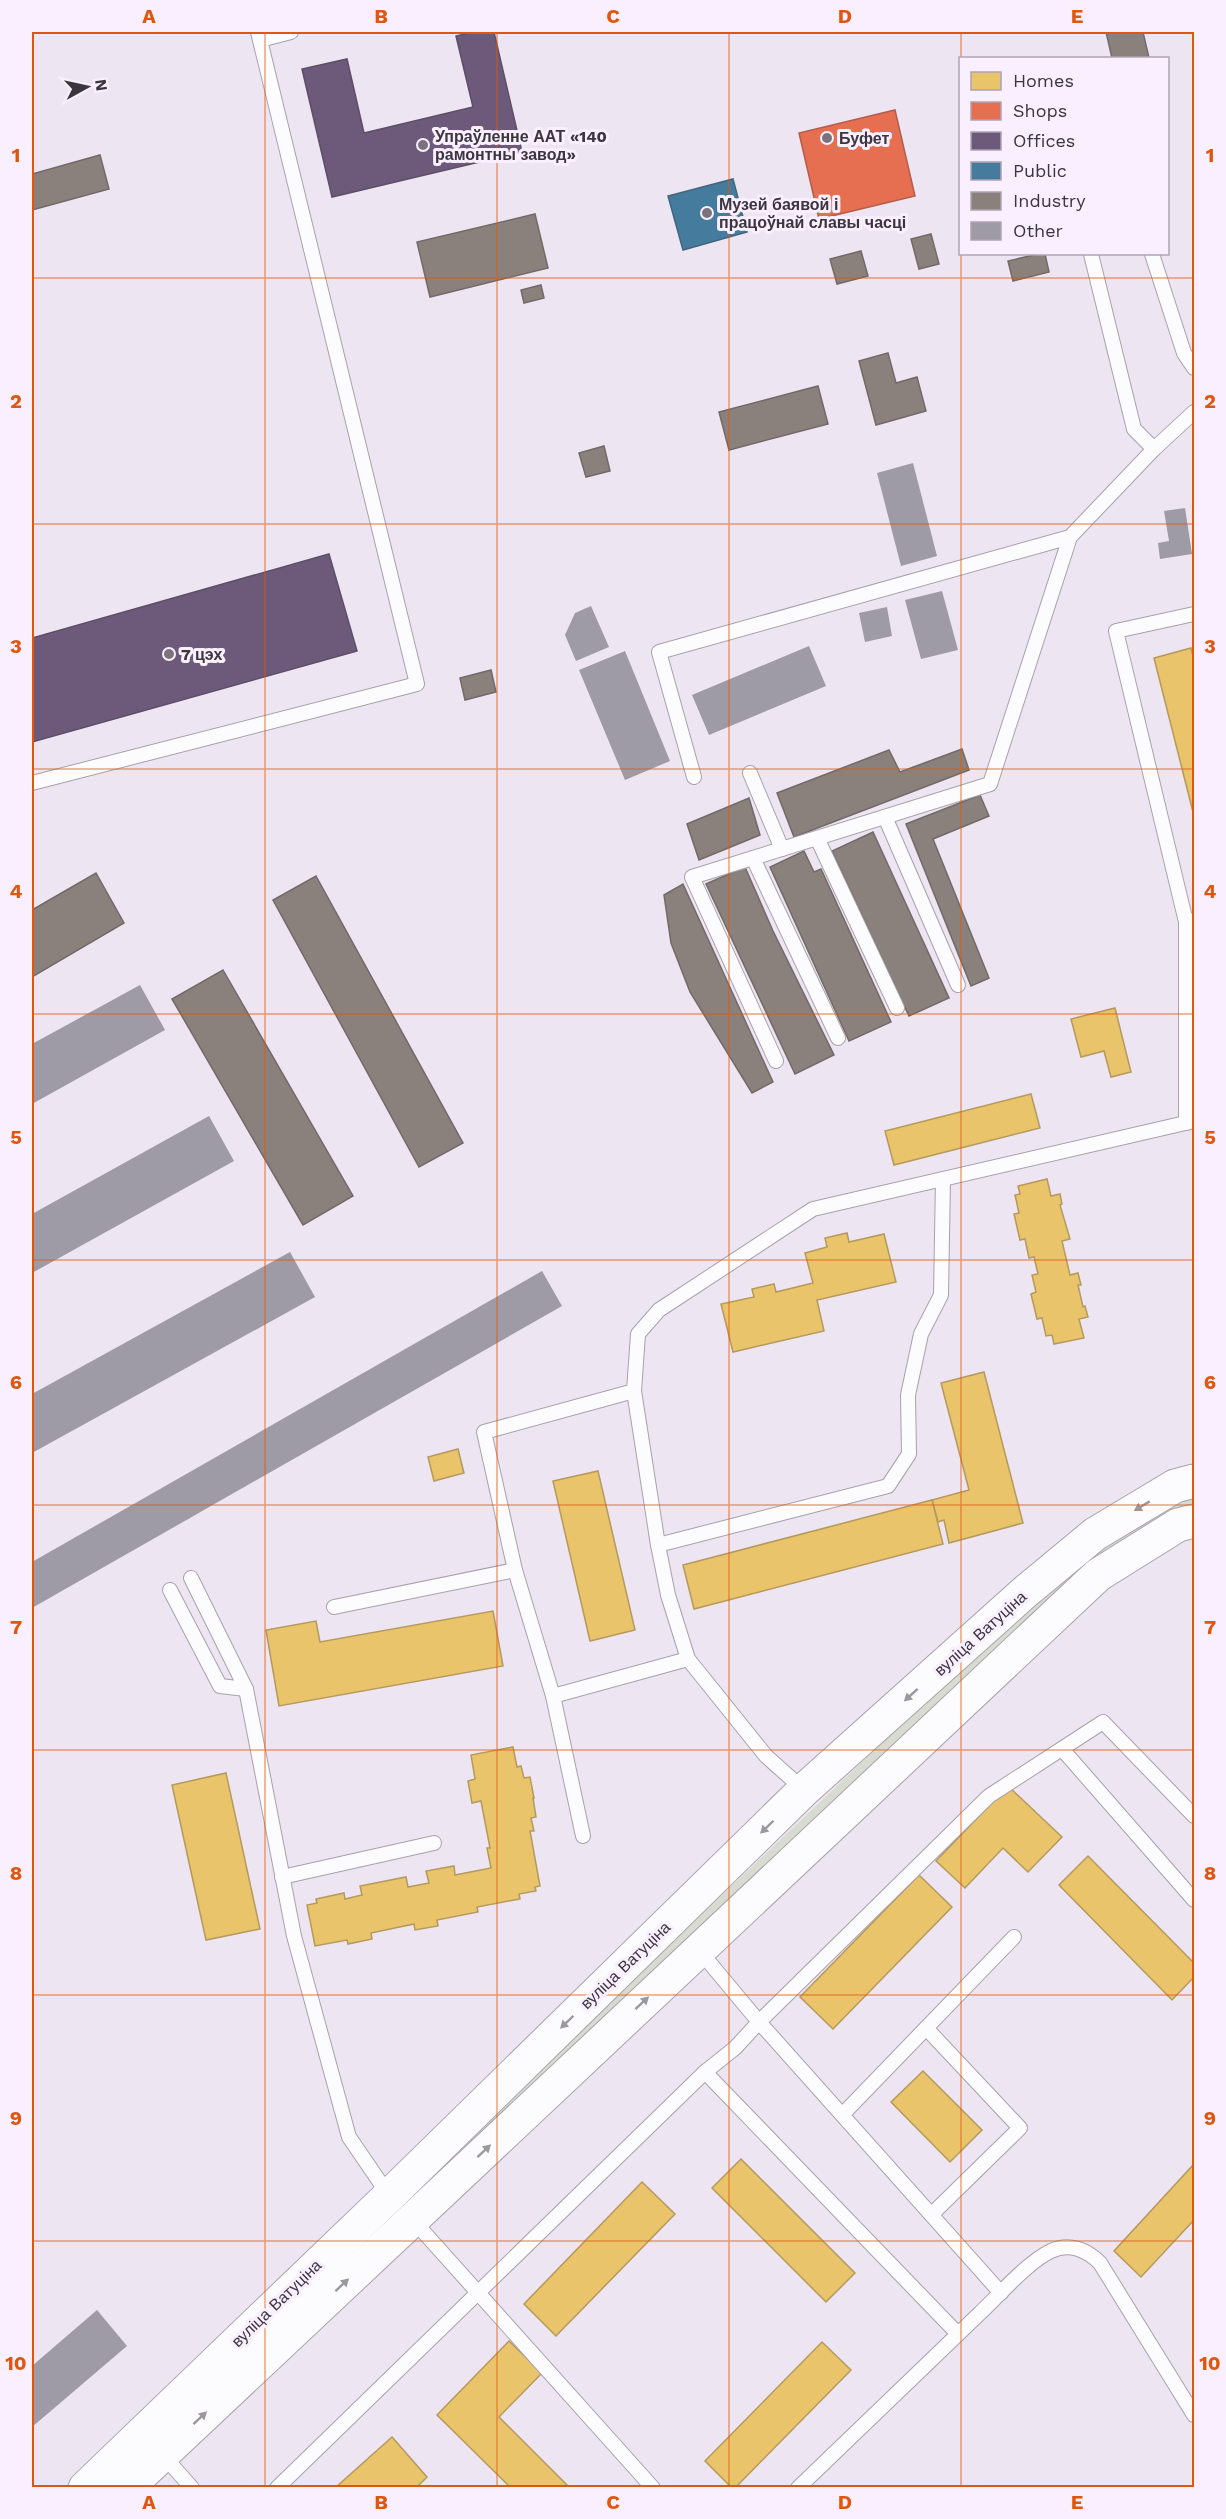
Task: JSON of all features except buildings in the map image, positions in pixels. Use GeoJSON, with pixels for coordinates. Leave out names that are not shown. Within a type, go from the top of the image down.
{"type":"FeatureCollection","features":[{"type":"Feature","properties":{"kind":"street","name":"вуліца Ватуціна"},"geometry":{"type":"LineString","coordinates":[[127,2487],[162,2454],[804,1790],[1025,1592],[1095,1534],[1175,1486],[1194,1481]]}},
{"type":"Feature","properties":{"kind":"street","name":"вуліца Ватуціна"},"geometry":{"type":"LineString","coordinates":[[85,2487],[400,2208],[699,1950],[1098,1575],[1178,1526],[1194,1521]]}},
{"type":"Feature","properties":{"kind":"lane"},"geometry":{"type":"LineString","coordinates":[[32,783],[417,684],[259,36],[291,32]]}},
{"type":"Feature","properties":{"kind":"lane"},"geometry":{"type":"LineString","coordinates":[[1091,255],[1134,429],[1154,449]]}},
{"type":"Feature","properties":{"kind":"lane"},"geometry":{"type":"LineString","coordinates":[[1152,255],[1184,353],[1194,368]]}},
{"type":"Feature","properties":{"kind":"lane"},"geometry":{"type":"LineString","coordinates":[[776,1062],[692,878],[990,784],[1071,537],[1154,449],[1194,412]]}},
{"type":"Feature","properties":{"kind":"lane"},"geometry":{"type":"LineString","coordinates":[[694,777],[659,652],[1071,537]]}},
{"type":"Feature","properties":{"kind":"lane"},"geometry":{"type":"LineString","coordinates":[[804,1790],[766,1756],[688,1659],[668,1595],[634,1391],[638,1334],[659,1310],[813,1209],[1190,1122],[1190,921],[1116,631],[1194,614]]}},
{"type":"Feature","properties":{"kind":"lane"},"geometry":{"type":"LineString","coordinates":[[750,773],[782,849]]}},
{"type":"Feature","properties":{"kind":"lane"},"geometry":{"type":"LineString","coordinates":[[885,817],[958,985]]}},
{"type":"Feature","properties":{"kind":"lane"},"geometry":{"type":"LineString","coordinates":[[817,838],[897,1008]]}},
{"type":"Feature","properties":{"kind":"lane"},"geometry":{"type":"LineString","coordinates":[[753,858],[838,1038]]}},
{"type":"Feature","properties":{"kind":"lane"},"geometry":{"type":"LineString","coordinates":[[658,1545],[888,1486],[909,1454],[908,1395],[921,1334],[942,1295],[943,1179]]}},
{"type":"Feature","properties":{"kind":"lane"},"geometry":{"type":"LineString","coordinates":[[583,1836],[553,1696],[515,1569],[484,1432],[634,1391]]}},
{"type":"Feature","properties":{"kind":"lane"},"geometry":{"type":"LineString","coordinates":[[334,1607],[515,1569]]}},
{"type":"Feature","properties":{"kind":"lane"},"geometry":{"type":"LineString","coordinates":[[191,1578],[246,1689],[294,1936],[350,2137],[400,2208],[653,2487]]}},
{"type":"Feature","properties":{"kind":"lane"},"geometry":{"type":"LineString","coordinates":[[170,1590],[220,1686],[246,1689]]}},
{"type":"Feature","properties":{"kind":"lane"},"geometry":{"type":"LineString","coordinates":[[553,1696],[688,1659]]}},
{"type":"Feature","properties":{"kind":"lane"},"geometry":{"type":"LineString","coordinates":[[277,2487],[705,2072],[735,2048],[989,1796],[1103,1722],[1194,1816]]}},
{"type":"Feature","properties":{"kind":"lane"},"geometry":{"type":"LineString","coordinates":[[1062,1749],[1194,1900]]}},
{"type":"Feature","properties":{"kind":"lane"},"geometry":{"type":"LineString","coordinates":[[282,1877],[434,1843]]}},
{"type":"Feature","properties":{"kind":"lane"},"geometry":{"type":"LineString","coordinates":[[843,2114],[1014,1937]]}},
{"type":"Feature","properties":{"kind":"lane"},"geometry":{"type":"LineString","coordinates":[[699,1950],[759,2022],[1001,2293]]}},
{"type":"Feature","properties":{"kind":"lane"},"geometry":{"type":"LineString","coordinates":[[926,2028],[1020,2128],[932,2214]]}},
{"type":"Feature","properties":{"kind":"lane"},"geometry":{"type":"LineString","coordinates":[[705,2072],[958,2334]]}},
{"type":"Feature","properties":{"kind":"lane"},"geometry":{"type":"LineString","coordinates":[[798,2487],[1041,2257],[1053,2250],[1067,2247],[1090,2254],[1100,2264],[1194,2415]]}},
{"type":"Feature","properties":{"kind":"lane"},"geometry":{"type":"LineString","coordinates":[[162,2454],[192,2487]]}},
{"type":"Feature","properties":{"kind":"shaded area"},"geometry":{"type":"Polygon","coordinates":[[[1194,1497],[1194,1509],[112,2487],[98,2488],[1040,1593],[1166,1505],[1194,1497]]]}},
{"type":"Feature","properties":{"kind":"place","name":"Буфет"},"geometry":{"type":"Point","coordinates":[827,138]}},
{"type":"Feature","properties":{"kind":"place","name":"Упраўленне ААТ «140 рамонтны завод»"},"geometry":{"type":"Point","coordinates":[423,145]}},
{"type":"Feature","properties":{"kind":"place","name":"Музей баявой і працоўнай славы часці"},"geometry":{"type":"Point","coordinates":[707,213]}},
{"type":"Feature","properties":{"kind":"place","name":"7 цэх"},"geometry":{"type":"Point","coordinates":[169,654]}}]}
